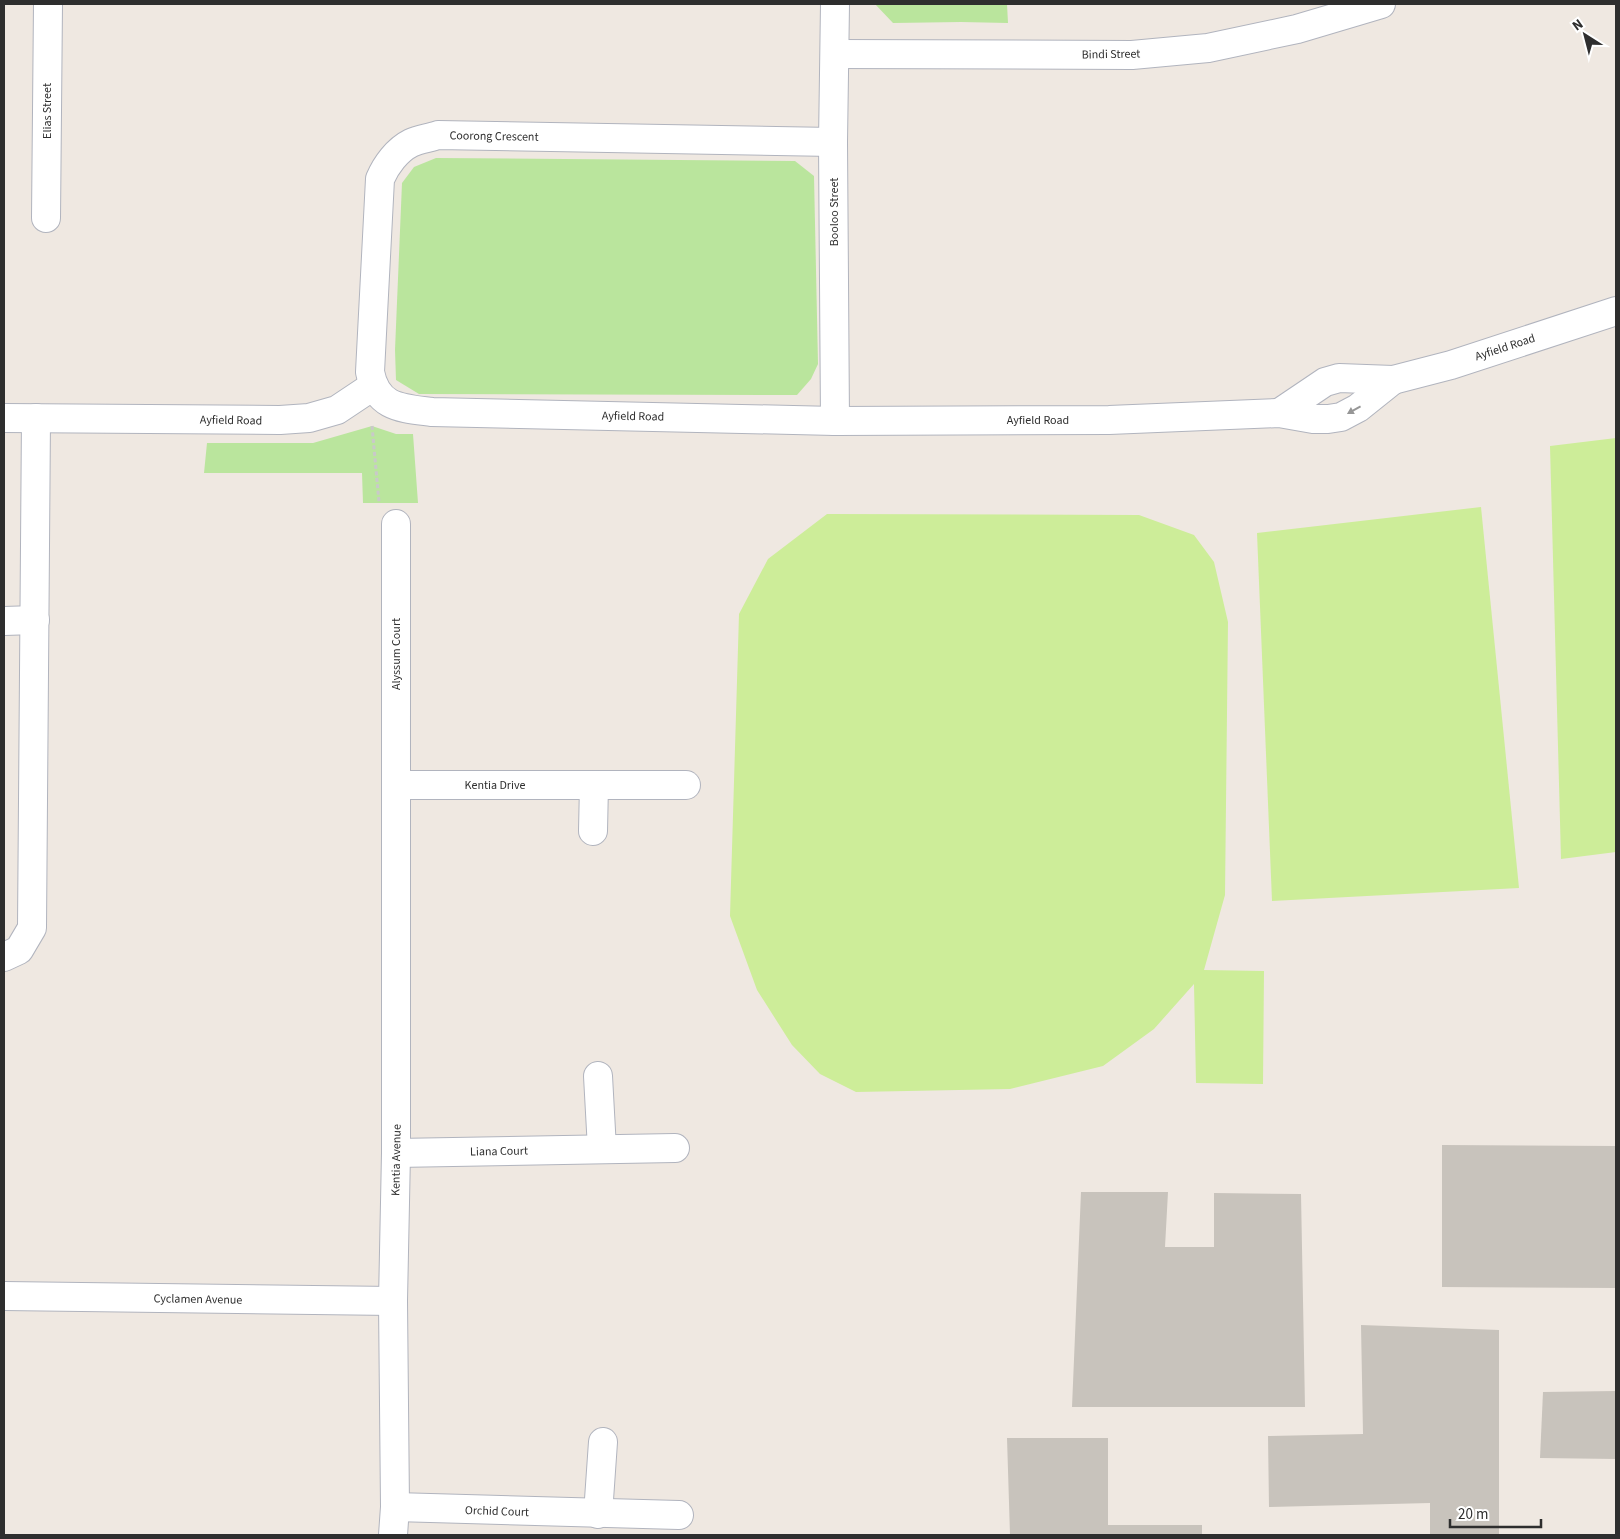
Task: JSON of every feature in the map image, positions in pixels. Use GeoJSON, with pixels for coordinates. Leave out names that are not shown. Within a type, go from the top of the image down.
{"type":"FeatureCollection","features":[{"type":"Feature","properties":{"kind":"street","name":"Elias Street"},"geometry":{"type":"LineString","coordinates":[[46,218],[48,4]]}},
{"type":"Feature","properties":{"kind":"street","name":"Booloo Street"},"geometry":{"type":"LineString","coordinates":[[835,4],[833,142],[835,421]]}},
{"type":"Feature","properties":{"kind":"street","name":"Bindi Street"},"geometry":{"type":"LineString","coordinates":[[835,54],[1132,55],[1189,50],[1208,48],[1297,29],[1381,4]]}},
{"type":"Feature","properties":{"kind":"street","name":"Coorong Crescent"},"geometry":{"type":"LineString","coordinates":[[373,386],[370,372],[380,179],[385,167],[411,143],[438,135],[833,142]]}},
{"type":"Feature","properties":{"kind":"street","name":"Ayfield Road"},"geometry":{"type":"LineString","coordinates":[[1279,413],[1325,382],[1339,378],[1393,380],[1451,365],[1616,311]]}},
{"type":"Feature","properties":{"kind":"street","name":"Ayfield Road"},"geometry":{"type":"LineString","coordinates":[[4,418],[280,420],[309,418],[337,410],[373,386],[387,402],[404,409],[432,412],[835,421],[1109,420],[1279,413],[1328,419],[1341,417],[1358,408],[1393,380]]}},
{"type":"Feature","properties":{"kind":"street"},"geometry":{"type":"LineString","coordinates":[[4,958],[19,950],[32,928],[36,418]]}},
{"type":"Feature","properties":{"kind":"street","name":"Alyssum Court"},"geometry":{"type":"LineString","coordinates":[[396,524],[396,784]]}},
{"type":"Feature","properties":{"kind":"street"},"geometry":{"type":"LineString","coordinates":[[4,621],[35,620]]}},
{"type":"Feature","properties":{"kind":"street","name":"Kentia Drive"},"geometry":{"type":"LineString","coordinates":[[396,784],[686,785]]}},
{"type":"Feature","properties":{"kind":"street","name":"Kentia Avenue"},"geometry":{"type":"LineString","coordinates":[[393,1535],[395,1507],[393,1301],[396,1153],[396,784]]}},
{"type":"Feature","properties":{"kind":"street"},"geometry":{"type":"LineString","coordinates":[[593,831],[594,785]]}},
{"type":"Feature","properties":{"kind":"street"},"geometry":{"type":"LineString","coordinates":[[598,1076],[602,1149]]}},
{"type":"Feature","properties":{"kind":"street","name":"Liana Court"},"geometry":{"type":"LineString","coordinates":[[396,1153],[675,1148]]}},
{"type":"Feature","properties":{"kind":"street","name":"Cyclamen Avenue"},"geometry":{"type":"LineString","coordinates":[[4,1296],[393,1301]]}},
{"type":"Feature","properties":{"kind":"street"},"geometry":{"type":"LineString","coordinates":[[598,1514],[603,1442]]}},
{"type":"Feature","properties":{"kind":"street","name":"Orchid Court"},"geometry":{"type":"LineString","coordinates":[[395,1507],[679,1515]]}},
{"type":"Feature","properties":{"kind":"path"},"geometry":{"type":"LineString","coordinates":[[372,426],[379,503],[396,524]]}},
{"type":"Feature","properties":{"kind":"green space"},"geometry":{"type":"Polygon","coordinates":[[[875,4],[1007,4],[1008,23],[893,23],[875,4]]]}},
{"type":"Feature","properties":{"kind":"green space"},"geometry":{"type":"Polygon","coordinates":[[[436,158],[795,161],[814,176],[818,364],[811,379],[797,395],[419,394],[396,380],[395,350],[402,183],[414,167],[436,158]]]}},
{"type":"Feature","properties":{"kind":"green space"},"geometry":{"type":"Polygon","coordinates":[[[372,426],[396,434],[413,434],[418,503],[363,503],[362,473],[204,473],[207,443],[313,443],[372,426]]]}},
{"type":"Feature","properties":{"kind":"green space"},"geometry":{"type":"Polygon","coordinates":[[[1616,438],[1616,852],[1561,859],[1550,446],[1616,438]]]}},
{"type":"Feature","properties":{"kind":"green space"},"geometry":{"type":"Polygon","coordinates":[[[1481,507],[1519,888],[1272,901],[1257,533],[1481,507]]]}},
{"type":"Feature","properties":{"kind":"green space"},"geometry":{"type":"Polygon","coordinates":[[[827,514],[1139,515],[1194,535],[1214,562],[1228,622],[1225,895],[1204,970],[1264,971],[1263,1084],[1196,1083],[1194,984],[1154,1029],[1103,1066],[1010,1089],[856,1092],[820,1074],[792,1045],[757,990],[730,916],[739,614],[768,559],[827,514]]]}},
{"type":"Feature","properties":{"kind":"building"},"geometry":{"type":"Polygon","coordinates":[[[1442,1145],[1616,1146],[1616,1288],[1442,1287],[1442,1145]]]}},
{"type":"Feature","properties":{"kind":"building"},"geometry":{"type":"Polygon","coordinates":[[[1081,1192],[1168,1192],[1165,1247],[1214,1247],[1214,1193],[1301,1194],[1305,1407],[1072,1407],[1081,1192]]]}},
{"type":"Feature","properties":{"kind":"building"},"geometry":{"type":"Polygon","coordinates":[[[1361,1325],[1499,1330],[1499,1535],[1430,1535],[1430,1503],[1269,1507],[1268,1436],[1363,1434],[1361,1325]]]}},
{"type":"Feature","properties":{"kind":"building"},"geometry":{"type":"Polygon","coordinates":[[[1616,1391],[1616,1459],[1540,1458],[1543,1392],[1616,1391]]]}},
{"type":"Feature","properties":{"kind":"building"},"geometry":{"type":"Polygon","coordinates":[[[1007,1438],[1108,1438],[1108,1525],[1202,1525],[1202,1535],[1010,1535],[1007,1438]]]}}]}
